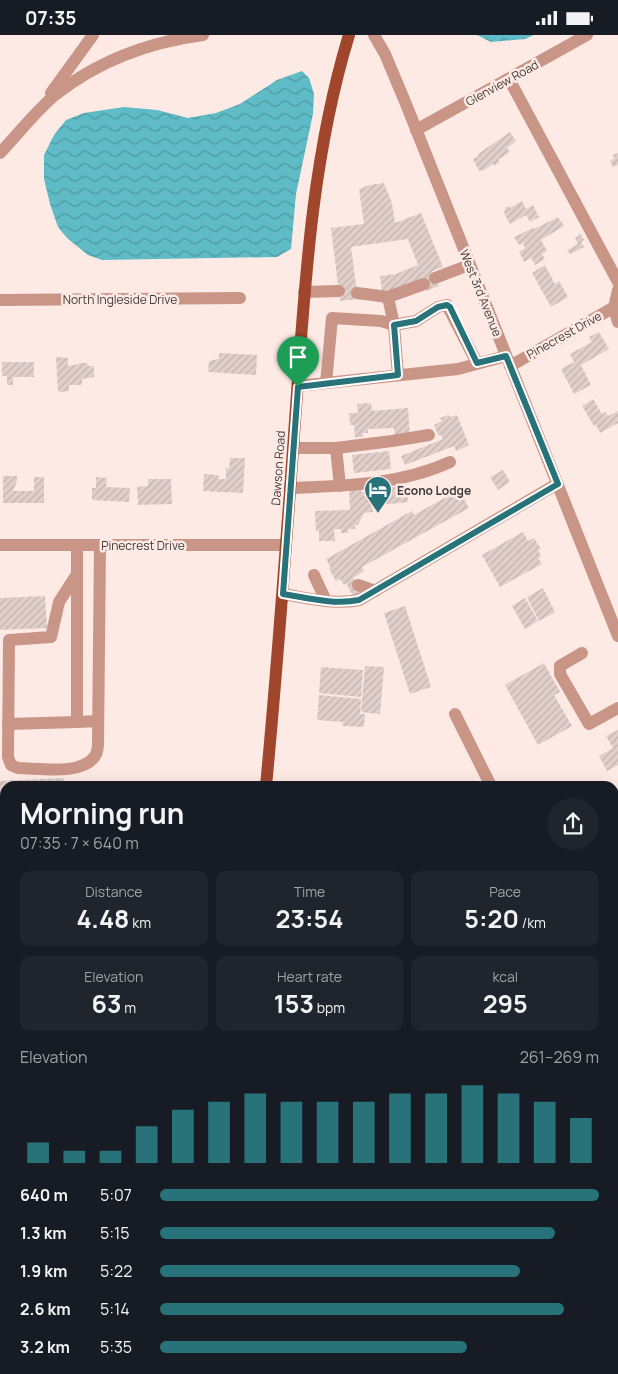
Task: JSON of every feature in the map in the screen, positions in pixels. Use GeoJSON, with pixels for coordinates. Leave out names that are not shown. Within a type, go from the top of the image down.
{"type":"FeatureCollection","features":[{"type":"Feature","properties":{"kind":"main road","name":"Dawson Road"},"geometry":{"type":"LineString","coordinates":[[266,781],[283,594],[304,292],[321,148],[339,67],[349,35]]}},
{"type":"Feature","properties":{"kind":"street"},"geometry":{"type":"LineString","coordinates":[[0,153],[36,113],[93,35]]}},
{"type":"Feature","properties":{"kind":"street"},"geometry":{"type":"LineString","coordinates":[[36,113],[64,89],[88,73],[118,58],[163,42],[202,35]]}},
{"type":"Feature","properties":{"kind":"street","name":"West 3rd Avenue"},"geometry":{"type":"LineString","coordinates":[[374,35],[385,54],[558,484],[613,608],[618,636]]}},
{"type":"Feature","properties":{"kind":"street","name":"Glenview Road"},"geometry":{"type":"LineString","coordinates":[[416,130],[587,35]]}},
{"type":"Feature","properties":{"kind":"street"},"geometry":{"type":"LineString","coordinates":[[508,79],[618,282]]}},
{"type":"Feature","properties":{"kind":"street"},"geometry":{"type":"LineString","coordinates":[[357,293],[388,297],[469,265]]}},
{"type":"Feature","properties":{"kind":"street"},"geometry":{"type":"LineString","coordinates":[[618,290],[616,307],[618,322]]}},
{"type":"Feature","properties":{"kind":"street"},"geometry":{"type":"LineString","coordinates":[[304,292],[339,291]]}},
{"type":"Feature","properties":{"kind":"street"},"geometry":{"type":"LineString","coordinates":[[388,297],[394,325],[398,375]]}},
{"type":"Feature","properties":{"kind":"street","name":"North Ingleside Drive"},"geometry":{"type":"LineString","coordinates":[[0,301],[240,298]]}},
{"type":"Feature","properties":{"kind":"street"},"geometry":{"type":"LineString","coordinates":[[326,383],[332,318],[381,321],[394,325],[416,321],[438,307],[447,305],[450,307],[477,363]]}},
{"type":"Feature","properties":{"kind":"street","name":"Pinecrest Drive"},"geometry":{"type":"LineString","coordinates":[[298,387],[458,369],[477,363],[508,361],[616,307]]}},
{"type":"Feature","properties":{"kind":"street"},"geometry":{"type":"LineString","coordinates":[[293,448],[336,448],[429,435]]}},
{"type":"Feature","properties":{"kind":"street"},"geometry":{"type":"LineString","coordinates":[[336,448],[340,486]]}},
{"type":"Feature","properties":{"kind":"street"},"geometry":{"type":"LineString","coordinates":[[290,488],[340,486],[397,479],[432,470],[450,462]]}},
{"type":"Feature","properties":{"kind":"street"},"geometry":{"type":"LineString","coordinates":[[283,594],[326,601],[359,600],[558,484]]}},
{"type":"Feature","properties":{"kind":"street","name":"Pinecrest Drive"},"geometry":{"type":"LineString","coordinates":[[0,545],[286,545]]}},
{"type":"Feature","properties":{"kind":"street"},"geometry":{"type":"LineString","coordinates":[[77,545],[77,722]]}},
{"type":"Feature","properties":{"kind":"street"},"geometry":{"type":"LineString","coordinates":[[77,574],[59,602],[51,637],[9,640],[8,757],[11,765],[18,768],[72,769],[86,765],[96,755],[98,744],[100,545]]}},
{"type":"Feature","properties":{"kind":"street"},"geometry":{"type":"LineString","coordinates":[[314,575],[326,601]]}},
{"type":"Feature","properties":{"kind":"street"},"geometry":{"type":"LineString","coordinates":[[341,601],[354,587],[375,591]]}},
{"type":"Feature","properties":{"kind":"street"},"geometry":{"type":"LineString","coordinates":[[582,653],[560,666],[560,674],[589,724],[618,707]]}},
{"type":"Feature","properties":{"kind":"street"},"geometry":{"type":"LineString","coordinates":[[455,714],[488,781]]}},
{"type":"Feature","properties":{"kind":"street"},"geometry":{"type":"LineString","coordinates":[[8,724],[98,721]]}},
{"type":"Feature","properties":{"kind":"water"},"geometry":{"type":"Polygon","coordinates":[[[477,35],[534,35],[525,39],[491,42],[477,35]]]}},
{"type":"Feature","properties":{"kind":"water"},"geometry":{"type":"Polygon","coordinates":[[[302,71],[309,78],[314,94],[313,114],[296,194],[291,249],[277,257],[102,260],[88,255],[67,238],[58,227],[44,179],[44,155],[54,135],[66,120],[84,113],[124,107],[157,110],[188,118],[216,113],[240,104],[277,80],[302,71]]]}},
{"type":"Feature","properties":{"kind":"building"},"geometry":{"type":"Polygon","coordinates":[[[510,132],[516,141],[507,148],[510,152],[498,160],[500,162],[494,166],[493,164],[483,171],[479,171],[473,159],[510,132]]]}},
{"type":"Feature","properties":{"kind":"building"},"geometry":{"type":"Polygon","coordinates":[[[618,153],[618,165],[613,167],[610,161],[614,158],[613,155],[618,153]]]}},
{"type":"Feature","properties":{"kind":"building"},"geometry":{"type":"Polygon","coordinates":[[[384,183],[392,203],[395,223],[421,213],[443,267],[432,271],[439,286],[427,291],[422,280],[400,289],[382,291],[380,276],[396,274],[418,265],[408,239],[351,247],[358,299],[340,301],[331,228],[364,224],[359,189],[384,183]]]}},
{"type":"Feature","properties":{"kind":"building"},"geometry":{"type":"Polygon","coordinates":[[[522,201],[526,209],[533,205],[539,217],[530,222],[526,215],[510,224],[505,215],[505,208],[508,206],[510,208],[522,201]]]}},
{"type":"Feature","properties":{"kind":"building"},"geometry":{"type":"Polygon","coordinates":[[[558,217],[564,226],[541,240],[547,251],[542,254],[545,259],[535,265],[531,258],[524,262],[519,252],[525,248],[523,243],[519,245],[514,237],[558,217]]]}},
{"type":"Feature","properties":{"kind":"building"},"geometry":{"type":"Polygon","coordinates":[[[581,234],[584,240],[581,242],[584,247],[570,254],[567,250],[578,244],[575,238],[581,234]]]}},
{"type":"Feature","properties":{"kind":"building"},"geometry":{"type":"Polygon","coordinates":[[[545,265],[555,284],[559,281],[568,297],[551,307],[532,273],[545,265]]]}},
{"type":"Feature","properties":{"kind":"building"},"geometry":{"type":"Polygon","coordinates":[[[599,332],[609,349],[581,365],[591,385],[574,394],[561,369],[574,362],[570,354],[592,342],[589,337],[599,332]]]}},
{"type":"Feature","properties":{"kind":"building"},"geometry":{"type":"Polygon","coordinates":[[[219,353],[257,355],[256,375],[208,372],[209,361],[219,359],[219,353]]]}},
{"type":"Feature","properties":{"kind":"building"},"geometry":{"type":"Polygon","coordinates":[[[56,357],[68,358],[68,366],[87,363],[88,366],[94,366],[94,377],[82,379],[82,385],[69,385],[69,391],[58,391],[56,357]]]}},
{"type":"Feature","properties":{"kind":"building"},"geometry":{"type":"Polygon","coordinates":[[[2,362],[34,362],[34,377],[13,377],[13,385],[7,385],[7,376],[2,376],[2,362]]]}},
{"type":"Feature","properties":{"kind":"building"},"geometry":{"type":"Polygon","coordinates":[[[593,399],[602,414],[606,412],[608,416],[618,411],[618,423],[600,433],[582,406],[593,399]]]}},
{"type":"Feature","properties":{"kind":"building"},"geometry":{"type":"Polygon","coordinates":[[[371,403],[372,411],[408,408],[410,438],[395,439],[394,428],[368,429],[368,433],[363,433],[363,437],[355,437],[354,425],[350,425],[349,413],[358,413],[357,404],[371,403]]]}},
{"type":"Feature","properties":{"kind":"building"},"geometry":{"type":"Polygon","coordinates":[[[448,415],[451,417],[457,415],[469,445],[456,451],[454,446],[405,465],[401,456],[443,439],[441,435],[438,435],[434,425],[442,421],[440,418],[448,415]]]}},
{"type":"Feature","properties":{"kind":"building"},"geometry":{"type":"Polygon","coordinates":[[[389,451],[391,469],[354,473],[352,455],[389,451]]]}},
{"type":"Feature","properties":{"kind":"building"},"geometry":{"type":"Polygon","coordinates":[[[230,458],[245,458],[243,493],[203,491],[204,474],[219,475],[218,479],[226,479],[226,468],[229,469],[230,458]]]}},
{"type":"Feature","properties":{"kind":"building"},"geometry":{"type":"Polygon","coordinates":[[[503,470],[510,482],[498,490],[490,477],[503,470]]]}},
{"type":"Feature","properties":{"kind":"building"},"geometry":{"type":"Polygon","coordinates":[[[3,476],[17,476],[13,491],[34,491],[34,477],[44,477],[44,503],[3,503],[3,476]]]}},
{"type":"Feature","properties":{"kind":"building"},"geometry":{"type":"Polygon","coordinates":[[[96,477],[107,478],[106,487],[130,488],[129,502],[92,500],[92,488],[96,488],[96,477]]]}},
{"type":"Feature","properties":{"kind":"building"},"geometry":{"type":"Polygon","coordinates":[[[148,479],[171,479],[172,504],[138,505],[137,487],[148,486],[148,479]]]}},
{"type":"Feature","properties":{"kind":"building"},"geometry":{"type":"Polygon","coordinates":[[[407,486],[408,502],[372,506],[373,512],[364,513],[358,525],[355,525],[355,529],[348,529],[348,533],[341,533],[341,529],[334,529],[335,541],[319,541],[319,531],[316,531],[315,511],[350,510],[349,488],[361,487],[361,492],[364,492],[364,496],[375,496],[375,491],[379,491],[380,488],[407,486]]]}},
{"type":"Feature","properties":{"kind":"building"},"geometry":{"type":"Polygon","coordinates":[[[459,490],[469,508],[362,567],[364,571],[353,578],[361,592],[353,596],[346,583],[344,585],[340,579],[336,581],[326,559],[412,511],[414,515],[459,490]]]}},
{"type":"Feature","properties":{"kind":"building"},"geometry":{"type":"Polygon","coordinates":[[[523,532],[528,541],[534,538],[541,549],[538,550],[541,556],[538,558],[542,564],[500,587],[482,555],[523,532]]]}},
{"type":"Feature","properties":{"kind":"building"},"geometry":{"type":"Polygon","coordinates":[[[543,588],[555,612],[539,621],[527,597],[543,588]]]}},
{"type":"Feature","properties":{"kind":"building"},"geometry":{"type":"Polygon","coordinates":[[[45,596],[47,628],[0,630],[0,598],[45,596]]]}},
{"type":"Feature","properties":{"kind":"building"},"geometry":{"type":"Polygon","coordinates":[[[525,598],[538,621],[525,629],[512,606],[525,598]]]}},
{"type":"Feature","properties":{"kind":"building"},"geometry":{"type":"Polygon","coordinates":[[[405,606],[431,687],[410,694],[384,613],[405,606]]]}},
{"type":"Feature","properties":{"kind":"building"},"geometry":{"type":"Polygon","coordinates":[[[544,663],[560,692],[554,695],[572,726],[538,745],[505,685],[544,663]]]}},
{"type":"Feature","properties":{"kind":"building"},"geometry":{"type":"Polygon","coordinates":[[[365,666],[384,667],[380,714],[361,712],[365,666]]]}},
{"type":"Feature","properties":{"kind":"building"},"geometry":{"type":"Polygon","coordinates":[[[321,667],[363,670],[361,697],[319,693],[321,667]]]}},
{"type":"Feature","properties":{"kind":"building"},"geometry":{"type":"Polygon","coordinates":[[[319,695],[361,699],[360,714],[365,714],[364,727],[342,726],[343,722],[317,720],[319,695]]]}},
{"type":"Feature","properties":{"kind":"building"},"geometry":{"type":"Polygon","coordinates":[[[618,730],[618,765],[607,771],[599,756],[613,748],[606,736],[618,730]]]}},
{"type":"Feature","properties":{"kind":"building"},"geometry":{"type":"Polygon","coordinates":[[[64,778],[64,781],[0,781],[64,778]]]}},
{"type":"Feature","properties":{"kind":"place","name":"Econo Lodge"},"geometry":{"type":"Point","coordinates":[378,514]}},
{"type":"Feature","properties":{"kind":"route"},"geometry":{"type":"LineString","coordinates":[[447,305],[450,307],[477,363],[506,356],[558,484],[359,600],[349,602],[326,601],[283,594],[298,387],[398,375],[394,325],[416,321],[438,307],[447,305]]}}]}
